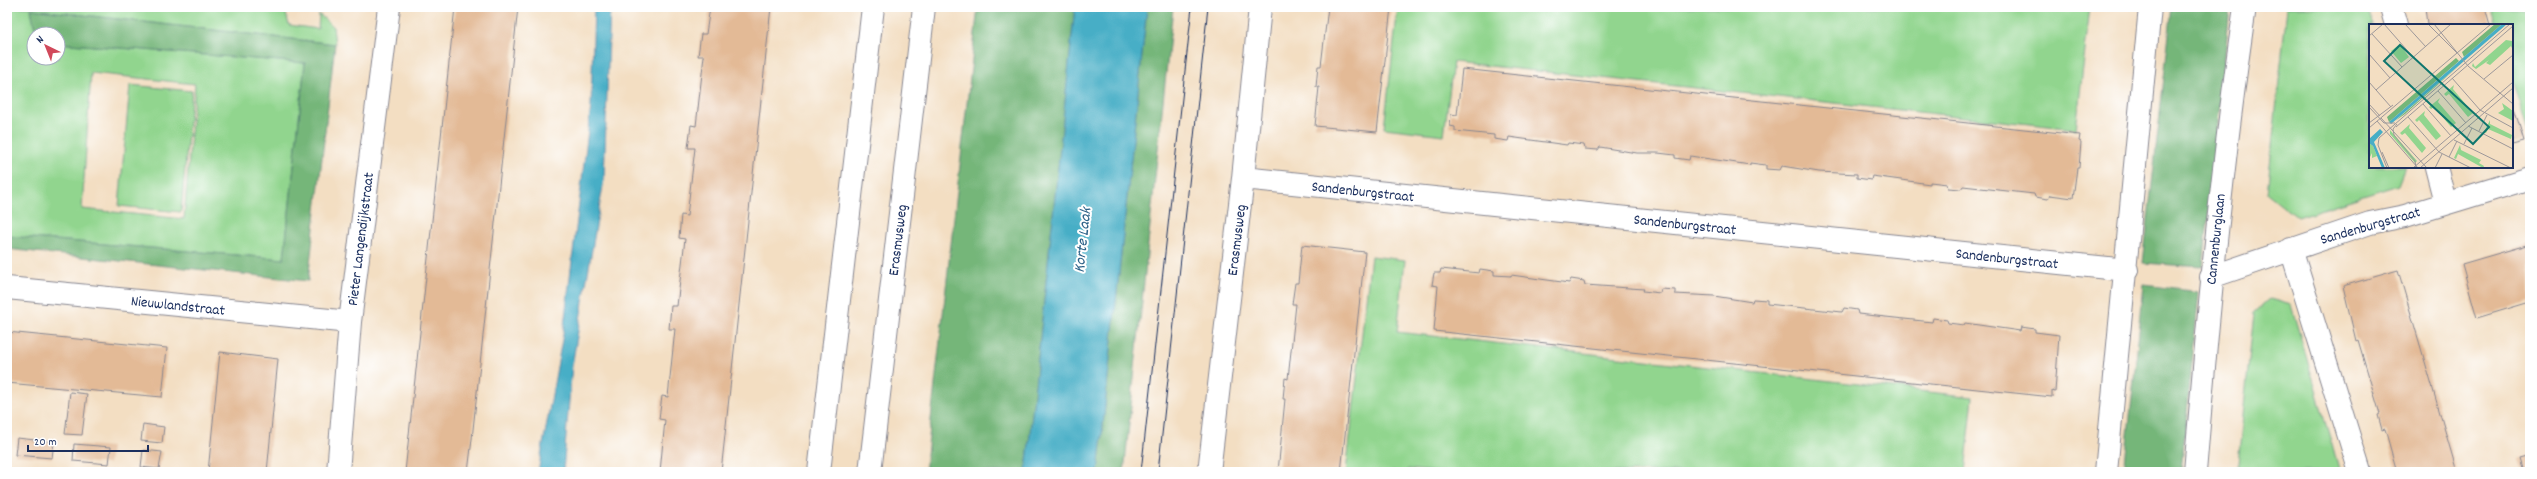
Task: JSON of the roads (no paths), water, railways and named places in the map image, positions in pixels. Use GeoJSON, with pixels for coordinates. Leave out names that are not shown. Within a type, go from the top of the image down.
{"type":"FeatureCollection","features":[{"type":"Feature","properties":{"kind":"street","name":"Pieter Langendijkstraat"},"geometry":{"type":"LineString","coordinates":[[338,472],[350,322],[389,7]]}},
{"type":"Feature","properties":{"kind":"street"},"geometry":{"type":"LineString","coordinates":[[819,472],[873,7]]}},
{"type":"Feature","properties":{"kind":"street","name":"Erasmusweg"},"geometry":{"type":"LineString","coordinates":[[870,472],[924,7]]}},
{"type":"Feature","properties":{"kind":"street","name":"Erasmusweg"},"geometry":{"type":"LineString","coordinates":[[1209,472],[1243,178],[1260,7]]}},
{"type":"Feature","properties":{"kind":"street"},"geometry":{"type":"LineString","coordinates":[[2106,472],[2150,7]]}},
{"type":"Feature","properties":{"kind":"street","name":"Cannenburglaan"},"geometry":{"type":"LineString","coordinates":[[2196,472],[2211,276],[2230,106],[2245,7]]}},
{"type":"Feature","properties":{"kind":"street"},"geometry":{"type":"LineString","coordinates":[[2391,7],[2396,24]]}},
{"type":"Feature","properties":{"kind":"street"},"geometry":{"type":"LineString","coordinates":[[2436,168],[2446,202]]}},
{"type":"Feature","properties":{"kind":"street","name":"Sandenburgstraat"},"geometry":{"type":"LineString","coordinates":[[1243,178],[2126,270]]}},
{"type":"Feature","properties":{"kind":"street","name":"Sandenburgstraat"},"geometry":{"type":"LineString","coordinates":[[2211,276],[2370,223],[2406,216],[2446,202],[2530,178]]}},
{"type":"Feature","properties":{"kind":"street"},"geometry":{"type":"LineString","coordinates":[[2291,249],[2360,472]]}},
{"type":"Feature","properties":{"kind":"street","name":"Nieuwlandstraat"},"geometry":{"type":"LineString","coordinates":[[7,288],[350,322]]}},
{"type":"Feature","properties":{"kind":"water"},"geometry":{"type":"Polygon","coordinates":[[[594,7],[610,7],[604,180],[572,366],[563,472],[538,472],[563,334],[591,106],[594,7]]]}},
{"type":"Feature","properties":{"kind":"water","name":"Korte Laak"},"geometry":{"type":"Polygon","coordinates":[[[1075,7],[1147,7],[1098,472],[1026,472],[1075,7]]]}},
{"type":"Feature","properties":{"kind":"tram line"},"geometry":{"type":"LineString","coordinates":[[1141,472],[1192,7]]}},
{"type":"Feature","properties":{"kind":"tram line"},"geometry":{"type":"LineString","coordinates":[[1158,472],[1208,7]]}}]}
